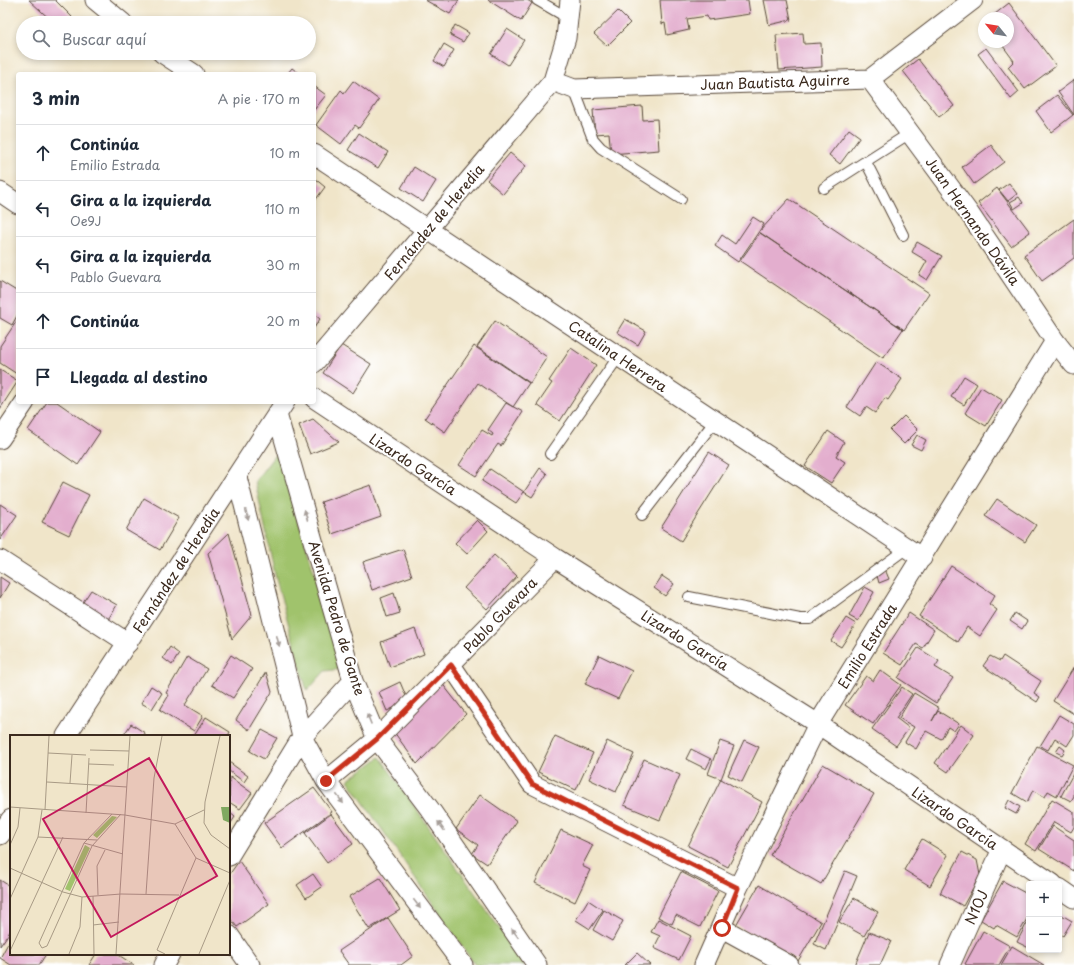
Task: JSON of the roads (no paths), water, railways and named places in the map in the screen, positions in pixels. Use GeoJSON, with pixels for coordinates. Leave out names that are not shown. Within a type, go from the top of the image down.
{"type":"FeatureCollection","features":[{"type":"Feature","properties":{"kind":"street"},"geometry":{"type":"LineString","coordinates":[[95,0],[114,16]]}},
{"type":"Feature","properties":{"kind":"street","name":"Juan Bautista Aguirre"},"geometry":{"type":"LineString","coordinates":[[553,81],[574,89],[870,79],[973,0]]}},
{"type":"Feature","properties":{"kind":"street"},"geometry":{"type":"LineString","coordinates":[[553,81],[566,38],[569,9]]}},
{"type":"Feature","properties":{"kind":"street"},"geometry":{"type":"LineString","coordinates":[[173,60],[191,72]]}},
{"type":"Feature","properties":{"kind":"street","name":"Juan Hernando Dávila"},"geometry":{"type":"LineString","coordinates":[[870,79],[969,213],[1055,341],[1074,365]]}},
{"type":"Feature","properties":{"kind":"street","name":"Fernández de Heredia"},"geometry":{"type":"LineString","coordinates":[[316,361],[553,81]]}},
{"type":"Feature","properties":{"kind":"street","name":"Catalina Herrera"},"geometry":{"type":"LineString","coordinates":[[316,155],[914,553]]}},
{"type":"Feature","properties":{"kind":"street"},"geometry":{"type":"LineString","coordinates":[[0,192],[16,203]]}},
{"type":"Feature","properties":{"kind":"street","name":"Emilio Estrada"},"geometry":{"type":"LineString","coordinates":[[704,965],[722,928],[738,888],[818,724],[914,553],[1055,341]]}},
{"type":"Feature","properties":{"kind":"street","name":"Lizardo García"},"geometry":{"type":"LineString","coordinates":[[316,399],[555,558],[818,724],[1049,881]]}},
{"type":"Feature","properties":{"kind":"street"},"geometry":{"type":"LineString","coordinates":[[0,438],[24,404]]}},
{"type":"Feature","properties":{"kind":"street","name":"Fernández de Heredia"},"geometry":{"type":"LineString","coordinates":[[67,735],[281,408]]}},
{"type":"Feature","properties":{"kind":"street","name":"Avenida Pedro de Gante"},"geometry":{"type":"LineString","coordinates":[[281,408],[353,681],[377,739],[432,812],[538,965]]}},
{"type":"Feature","properties":{"kind":"street"},"geometry":{"type":"LineString","coordinates":[[237,477],[302,737],[326,781],[463,965]]}},
{"type":"Feature","properties":{"kind":"street","name":"Pablo Guevara"},"geometry":{"type":"LineString","coordinates":[[326,781],[377,739],[555,558]]}},
{"type":"Feature","properties":{"kind":"street"},"geometry":{"type":"LineString","coordinates":[[0,560],[128,643]]}},
{"type":"Feature","properties":{"kind":"street"},"geometry":{"type":"LineString","coordinates":[[451,665],[532,784],[738,888]]}},
{"type":"Feature","properties":{"kind":"street"},"geometry":{"type":"LineString","coordinates":[[230,854],[302,737],[353,681]]}},
{"type":"Feature","properties":{"kind":"street"},"geometry":{"type":"LineString","coordinates":[[0,835],[10,820]]}},
{"type":"Feature","properties":{"kind":"street","name":"N10J"},"geometry":{"type":"LineString","coordinates":[[950,965],[1002,849]]}},
{"type":"Feature","properties":{"kind":"street"},"geometry":{"type":"LineString","coordinates":[[1062,890],[1074,898]]}},
{"type":"Feature","properties":{"kind":"street"},"geometry":{"type":"LineString","coordinates":[[722,928],[789,965]]}},
{"type":"Feature","properties":{"kind":"street"},"geometry":{"type":"LineString","coordinates":[[230,936],[250,965]]}},
{"type":"Feature","properties":{"kind":"street"},"geometry":{"type":"LineString","coordinates":[[164,965],[169,955]]}},
{"type":"Feature","properties":{"kind":"lane"},"geometry":{"type":"LineString","coordinates":[[537,0],[569,9]]}},
{"type":"Feature","properties":{"kind":"lane"},"geometry":{"type":"LineString","coordinates":[[574,89],[593,139],[601,148],[681,199]]}},
{"type":"Feature","properties":{"kind":"lane"},"geometry":{"type":"LineString","coordinates":[[824,188],[910,133]]}},
{"type":"Feature","properties":{"kind":"lane"},"geometry":{"type":"LineString","coordinates":[[866,162],[903,235]]}},
{"type":"Feature","properties":{"kind":"lane"},"geometry":{"type":"LineString","coordinates":[[550,454],[619,356]]}},
{"type":"Feature","properties":{"kind":"lane"},"geometry":{"type":"LineString","coordinates":[[642,515],[716,421]]}},
{"type":"Feature","properties":{"kind":"lane"},"geometry":{"type":"LineString","coordinates":[[690,597],[800,619],[810,619],[914,553]]}}]}
